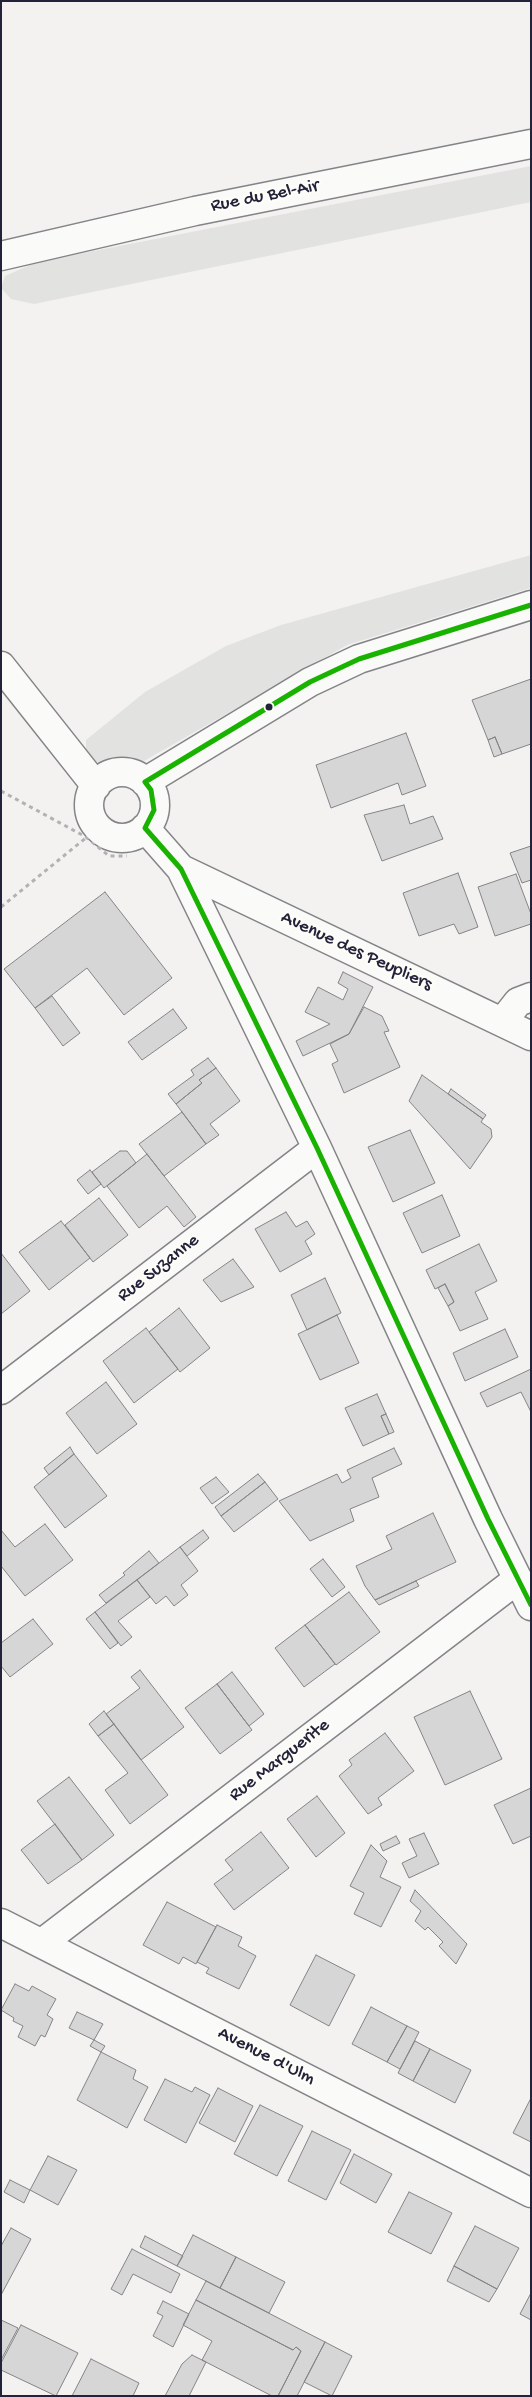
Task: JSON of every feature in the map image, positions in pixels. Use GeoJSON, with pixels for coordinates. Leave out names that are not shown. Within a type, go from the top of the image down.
{"type":"FeatureCollection","features":[{"type":"Feature","properties":{"kind":"street","name":"Rue du Bel-Air"},"geometry":{"type":"LineString","coordinates":[[1,256],[194,211],[531,144]]}},
{"type":"Feature","properties":{"kind":"street"},"geometry":{"type":"LineString","coordinates":[[145,782],[310,682],[359,659],[531,605]]}},
{"type":"Feature","properties":{"kind":"street"},"geometry":{"type":"LineString","coordinates":[[1,666],[96,786]]}},
{"type":"Feature","properties":{"kind":"street"},"geometry":{"type":"LineString","coordinates":[[125,772],[145,782],[151,790],[154,810],[146,828],[127,838],[92,833],[89,803],[96,786],[104,778],[114,773],[125,772]]}},
{"type":"Feature","properties":{"kind":"street"},"geometry":{"type":"LineString","coordinates":[[146,828],[181,869],[317,1148],[488,1519],[531,1606]]}},
{"type":"Feature","properties":{"kind":"street","name":"Avenue des Peupliers"},"geometry":{"type":"LineString","coordinates":[[181,869],[503,1020],[531,1036]]}},
{"type":"Feature","properties":{"kind":"street"},"geometry":{"type":"LineString","coordinates":[[503,1020],[518,1002],[531,997]]}},
{"type":"Feature","properties":{"kind":"street","name":"Rue Suzanne"},"geometry":{"type":"LineString","coordinates":[[1,1390],[317,1148]]}},
{"type":"Feature","properties":{"kind":"street","name":"Rue Marguerite"},"geometry":{"type":"LineString","coordinates":[[46,1945],[518,1579]]}},
{"type":"Feature","properties":{"kind":"street","name":"Avenue d'Ulm"},"geometry":{"type":"LineString","coordinates":[[1,1923],[531,2193]]}},
{"type":"Feature","properties":{"kind":"path"},"geometry":{"type":"LineString","coordinates":[[1,791],[92,833],[109,856],[135,856]]}},
{"type":"Feature","properties":{"kind":"path"},"geometry":{"type":"LineString","coordinates":[[1,907],[92,833]]}},
{"type":"Feature","properties":{"kind":"shaded area"},"geometry":{"type":"Polygon","coordinates":[[[531,166],[531,202],[34,304],[11,299],[1,288],[5,276],[37,262],[531,166]]]}},
{"type":"Feature","properties":{"kind":"shaded area"},"geometry":{"type":"Polygon","coordinates":[[[531,555],[531,588],[347,645],[144,761],[131,766],[108,766],[97,762],[86,754],[86,740],[145,692],[226,646],[281,625],[531,555]]]}},
{"type":"Feature","properties":{"kind":"building"},"geometry":{"type":"Polygon","coordinates":[[[531,679],[531,744],[502,754],[495,737],[488,740],[472,700],[531,679]]]}},
{"type":"Feature","properties":{"kind":"building"},"geometry":{"type":"Polygon","coordinates":[[[406,733],[426,786],[402,795],[398,783],[331,808],[316,765],[406,733]]]}},
{"type":"Feature","properties":{"kind":"building"},"geometry":{"type":"Polygon","coordinates":[[[495,737],[502,754],[494,757],[488,740],[495,737]]]}},
{"type":"Feature","properties":{"kind":"building"},"geometry":{"type":"Polygon","coordinates":[[[404,805],[410,824],[433,816],[443,839],[382,861],[364,815],[404,805]]]}},
{"type":"Feature","properties":{"kind":"building"},"geometry":{"type":"Polygon","coordinates":[[[531,846],[531,880],[522,883],[510,853],[531,846]]]}},
{"type":"Feature","properties":{"kind":"building"},"geometry":{"type":"Polygon","coordinates":[[[458,873],[478,927],[459,934],[454,924],[419,936],[403,893],[458,873]]]}},
{"type":"Feature","properties":{"kind":"building"},"geometry":{"type":"Polygon","coordinates":[[[516,874],[531,914],[531,924],[495,936],[478,887],[516,874]]]}},
{"type":"Feature","properties":{"kind":"building"},"geometry":{"type":"Polygon","coordinates":[[[105,892],[172,978],[124,1015],[87,968],[35,1008],[4,969],[105,892]]]}},
{"type":"Feature","properties":{"kind":"building"},"geometry":{"type":"Polygon","coordinates":[[[343,972],[373,987],[349,1034],[303,1056],[296,1041],[330,1024],[305,1012],[318,987],[343,1000],[348,989],[338,983],[343,972]]]}},
{"type":"Feature","properties":{"kind":"building"},"geometry":{"type":"Polygon","coordinates":[[[52,996],[80,1033],[63,1046],[35,1008],[52,996]]]}},
{"type":"Feature","properties":{"kind":"building"},"geometry":{"type":"Polygon","coordinates":[[[364,1007],[382,1016],[389,1031],[384,1032],[400,1067],[344,1093],[332,1064],[338,1061],[330,1044],[349,1034],[364,1007]]]}},
{"type":"Feature","properties":{"kind":"building"},"geometry":{"type":"Polygon","coordinates":[[[173,1009],[187,1028],[142,1060],[128,1042],[173,1009]]]}},
{"type":"Feature","properties":{"kind":"building"},"geometry":{"type":"Polygon","coordinates":[[[208,1058],[216,1068],[199,1080],[202,1083],[176,1104],[168,1094],[194,1075],[191,1070],[208,1058]]]}},
{"type":"Feature","properties":{"kind":"building"},"geometry":{"type":"Polygon","coordinates":[[[216,1068],[240,1101],[210,1124],[219,1135],[206,1144],[176,1104],[202,1083],[199,1080],[216,1068]]]}},
{"type":"Feature","properties":{"kind":"building"},"geometry":{"type":"Polygon","coordinates":[[[422,1075],[483,1119],[481,1122],[491,1129],[492,1137],[470,1169],[409,1101],[422,1075]]]}},
{"type":"Feature","properties":{"kind":"building"},"geometry":{"type":"Polygon","coordinates":[[[451,1089],[486,1115],[483,1119],[448,1094],[451,1089]]]}},
{"type":"Feature","properties":{"kind":"building"},"geometry":{"type":"Polygon","coordinates":[[[182,1112],[206,1144],[164,1176],[139,1144],[182,1112]]]}},
{"type":"Feature","properties":{"kind":"building"},"geometry":{"type":"Polygon","coordinates":[[[410,1130],[435,1183],[393,1202],[368,1147],[410,1130]]]}},
{"type":"Feature","properties":{"kind":"building"},"geometry":{"type":"Polygon","coordinates":[[[120,1151],[127,1151],[136,1163],[104,1188],[92,1172],[120,1151]]]}},
{"type":"Feature","properties":{"kind":"building"},"geometry":{"type":"Polygon","coordinates":[[[147,1154],[196,1217],[184,1227],[167,1206],[139,1228],[107,1186],[147,1154]]]}},
{"type":"Feature","properties":{"kind":"building"},"geometry":{"type":"Polygon","coordinates":[[[90,1170],[101,1184],[88,1194],[77,1180],[90,1170]]]}},
{"type":"Feature","properties":{"kind":"building"},"geometry":{"type":"Polygon","coordinates":[[[442,1195],[460,1236],[422,1253],[403,1213],[442,1195]]]}},
{"type":"Feature","properties":{"kind":"building"},"geometry":{"type":"Polygon","coordinates":[[[99,1198],[128,1235],[93,1262],[65,1225],[99,1198]]]}},
{"type":"Feature","properties":{"kind":"building"},"geometry":{"type":"Polygon","coordinates":[[[286,1212],[296,1227],[307,1221],[315,1234],[305,1241],[312,1254],[280,1272],[255,1229],[286,1212]]]}},
{"type":"Feature","properties":{"kind":"building"},"geometry":{"type":"Polygon","coordinates":[[[61,1221],[90,1258],[49,1290],[19,1252],[61,1221]]]}},
{"type":"Feature","properties":{"kind":"building"},"geometry":{"type":"Polygon","coordinates":[[[479,1244],[497,1281],[475,1292],[488,1319],[460,1331],[448,1306],[454,1302],[445,1284],[435,1289],[426,1270],[479,1244]]]}},
{"type":"Feature","properties":{"kind":"building"},"geometry":{"type":"Polygon","coordinates":[[[1,1253],[30,1291],[1,1314],[1,1253]]]}},
{"type":"Feature","properties":{"kind":"building"},"geometry":{"type":"Polygon","coordinates":[[[233,1259],[254,1287],[221,1302],[203,1280],[233,1259]]]}},
{"type":"Feature","properties":{"kind":"building"},"geometry":{"type":"Polygon","coordinates":[[[325,1278],[341,1313],[307,1330],[291,1295],[325,1278]]]}},
{"type":"Feature","properties":{"kind":"building"},"geometry":{"type":"Polygon","coordinates":[[[445,1284],[454,1302],[448,1306],[438,1288],[445,1284]]]}},
{"type":"Feature","properties":{"kind":"building"},"geometry":{"type":"Polygon","coordinates":[[[179,1308],[210,1348],[180,1372],[149,1332],[179,1308]]]}},
{"type":"Feature","properties":{"kind":"building"},"geometry":{"type":"Polygon","coordinates":[[[337,1315],[359,1363],[320,1380],[298,1334],[337,1315]]]}},
{"type":"Feature","properties":{"kind":"building"},"geometry":{"type":"Polygon","coordinates":[[[146,1328],[178,1369],[134,1403],[103,1361],[146,1328]]]}},
{"type":"Feature","properties":{"kind":"building"},"geometry":{"type":"Polygon","coordinates":[[[505,1329],[518,1357],[465,1381],[453,1353],[505,1329]]]}},
{"type":"Feature","properties":{"kind":"building"},"geometry":{"type":"Polygon","coordinates":[[[531,1369],[531,1412],[521,1392],[487,1407],[480,1393],[531,1369]]]}},
{"type":"Feature","properties":{"kind":"building"},"geometry":{"type":"Polygon","coordinates":[[[106,1382],[137,1424],[97,1454],[66,1413],[106,1382]]]}},
{"type":"Feature","properties":{"kind":"building"},"geometry":{"type":"Polygon","coordinates":[[[377,1394],[386,1414],[381,1416],[389,1434],[363,1446],[345,1408],[377,1394]]]}},
{"type":"Feature","properties":{"kind":"building"},"geometry":{"type":"Polygon","coordinates":[[[386,1414],[394,1432],[389,1434],[381,1416],[386,1414]]]}},
{"type":"Feature","properties":{"kind":"building"},"geometry":{"type":"Polygon","coordinates":[[[70,1447],[74,1454],[49,1475],[44,1468],[70,1447]]]}},
{"type":"Feature","properties":{"kind":"building"},"geometry":{"type":"Polygon","coordinates":[[[394,1448],[402,1464],[372,1478],[379,1497],[350,1509],[354,1521],[310,1541],[279,1501],[337,1474],[342,1483],[351,1478],[347,1470],[394,1448]]]}},
{"type":"Feature","properties":{"kind":"building"},"geometry":{"type":"Polygon","coordinates":[[[74,1454],[107,1496],[65,1528],[34,1487],[74,1454]]]}},
{"type":"Feature","properties":{"kind":"building"},"geometry":{"type":"Polygon","coordinates":[[[258,1474],[265,1482],[221,1516],[215,1507],[258,1474]]]}},
{"type":"Feature","properties":{"kind":"building"},"geometry":{"type":"Polygon","coordinates":[[[216,1477],[229,1492],[212,1504],[200,1488],[216,1477]]]}},
{"type":"Feature","properties":{"kind":"building"},"geometry":{"type":"Polygon","coordinates":[[[265,1482],[278,1499],[234,1532],[221,1516],[265,1482]]]}},
{"type":"Feature","properties":{"kind":"building"},"geometry":{"type":"Polygon","coordinates":[[[433,1513],[456,1562],[375,1600],[365,1586],[356,1566],[392,1549],[386,1536],[433,1513]]]}},
{"type":"Feature","properties":{"kind":"building"},"geometry":{"type":"Polygon","coordinates":[[[45,1524],[73,1560],[25,1596],[1,1566],[1,1530],[15,1547],[45,1524]]]}},
{"type":"Feature","properties":{"kind":"building"},"geometry":{"type":"Polygon","coordinates":[[[203,1530],[209,1538],[187,1556],[180,1547],[203,1530]]]}},
{"type":"Feature","properties":{"kind":"building"},"geometry":{"type":"Polygon","coordinates":[[[180,1547],[198,1571],[181,1585],[188,1595],[174,1606],[166,1596],[156,1604],[137,1580],[180,1547]]]}},
{"type":"Feature","properties":{"kind":"building"},"geometry":{"type":"Polygon","coordinates":[[[149,1551],[159,1563],[106,1603],[99,1595],[125,1575],[123,1573],[149,1551]]]}},
{"type":"Feature","properties":{"kind":"building"},"geometry":{"type":"Polygon","coordinates":[[[323,1559],[345,1587],[332,1597],[310,1569],[323,1559]]]}},
{"type":"Feature","properties":{"kind":"building"},"geometry":{"type":"Polygon","coordinates":[[[137,1580],[150,1597],[118,1621],[132,1637],[121,1646],[95,1612],[137,1580]]]}},
{"type":"Feature","properties":{"kind":"building"},"geometry":{"type":"Polygon","coordinates":[[[416,1581],[419,1586],[379,1605],[375,1600],[416,1581]]]}},
{"type":"Feature","properties":{"kind":"building"},"geometry":{"type":"Polygon","coordinates":[[[349,1592],[380,1632],[336,1665],[305,1625],[349,1592]]]}},
{"type":"Feature","properties":{"kind":"building"},"geometry":{"type":"Polygon","coordinates":[[[95,1612],[118,1643],[110,1649],[86,1619],[95,1612]]]}},
{"type":"Feature","properties":{"kind":"building"},"geometry":{"type":"Polygon","coordinates":[[[33,1619],[53,1644],[10,1677],[1,1666],[1,1643],[33,1619]]]}},
{"type":"Feature","properties":{"kind":"building"},"geometry":{"type":"Polygon","coordinates":[[[305,1625],[335,1664],[304,1687],[275,1648],[305,1625]]]}},
{"type":"Feature","properties":{"kind":"building"},"geometry":{"type":"Polygon","coordinates":[[[140,1670],[184,1727],[141,1760],[106,1714],[140,1688],[131,1677],[140,1670]]]}},
{"type":"Feature","properties":{"kind":"building"},"geometry":{"type":"Polygon","coordinates":[[[232,1672],[264,1714],[249,1726],[217,1684],[232,1672]]]}},
{"type":"Feature","properties":{"kind":"building"},"geometry":{"type":"Polygon","coordinates":[[[217,1684],[252,1730],[220,1754],[185,1708],[217,1684]]]}},
{"type":"Feature","properties":{"kind":"building"},"geometry":{"type":"Polygon","coordinates":[[[470,1691],[502,1759],[445,1785],[414,1717],[470,1691]]]}},
{"type":"Feature","properties":{"kind":"building"},"geometry":{"type":"Polygon","coordinates":[[[104,1711],[114,1724],[98,1736],[89,1724],[104,1711]]]}},
{"type":"Feature","properties":{"kind":"building"},"geometry":{"type":"Polygon","coordinates":[[[114,1724],[168,1795],[130,1824],[105,1790],[128,1773],[98,1736],[114,1724]]]}},
{"type":"Feature","properties":{"kind":"building"},"geometry":{"type":"Polygon","coordinates":[[[385,1733],[414,1771],[378,1798],[382,1805],[368,1814],[339,1776],[352,1765],[349,1760],[385,1733]]]}},
{"type":"Feature","properties":{"kind":"building"},"geometry":{"type":"Polygon","coordinates":[[[69,1777],[114,1835],[82,1860],[37,1801],[69,1777]]]}},
{"type":"Feature","properties":{"kind":"building"},"geometry":{"type":"Polygon","coordinates":[[[531,1788],[531,1836],[513,1844],[494,1805],[531,1788]]]}},
{"type":"Feature","properties":{"kind":"building"},"geometry":{"type":"Polygon","coordinates":[[[317,1796],[345,1833],[316,1857],[287,1819],[317,1796]]]}},
{"type":"Feature","properties":{"kind":"building"},"geometry":{"type":"Polygon","coordinates":[[[55,1824],[82,1860],[48,1884],[21,1850],[55,1824]]]}},
{"type":"Feature","properties":{"kind":"building"},"geometry":{"type":"Polygon","coordinates":[[[261,1832],[289,1868],[234,1910],[214,1884],[233,1870],[225,1860],[261,1832]]]}},
{"type":"Feature","properties":{"kind":"building"},"geometry":{"type":"Polygon","coordinates":[[[424,1833],[439,1864],[409,1878],[402,1863],[417,1856],[409,1839],[424,1833]]]}},
{"type":"Feature","properties":{"kind":"building"},"geometry":{"type":"Polygon","coordinates":[[[396,1836],[400,1843],[383,1851],[380,1844],[396,1836]]]}},
{"type":"Feature","properties":{"kind":"building"},"geometry":{"type":"Polygon","coordinates":[[[371,1845],[387,1861],[380,1877],[401,1887],[381,1927],[354,1914],[364,1893],[350,1886],[371,1845]]]}},
{"type":"Feature","properties":{"kind":"building"},"geometry":{"type":"Polygon","coordinates":[[[415,1890],[467,1944],[456,1964],[439,1946],[443,1942],[428,1927],[425,1930],[415,1921],[421,1911],[410,1901],[415,1890]]]}},
{"type":"Feature","properties":{"kind":"building"},"geometry":{"type":"Polygon","coordinates":[[[167,1902],[216,1927],[196,1964],[183,1957],[179,1964],[143,1945],[167,1902]]]}},
{"type":"Feature","properties":{"kind":"building"},"geometry":{"type":"Polygon","coordinates":[[[217,1925],[242,1937],[238,1946],[256,1956],[239,1989],[206,1973],[209,1968],[197,1962],[217,1925]]]}},
{"type":"Feature","properties":{"kind":"building"},"geometry":{"type":"Polygon","coordinates":[[[316,1955],[355,1975],[329,2026],[290,2005],[316,1955]]]}},
{"type":"Feature","properties":{"kind":"building"},"geometry":{"type":"Polygon","coordinates":[[[15,1984],[29,1991],[32,1986],[56,1999],[47,2015],[53,2019],[45,2037],[41,2035],[35,2046],[18,2037],[23,2026],[13,2021],[14,2018],[1,2010],[15,1984]]]}},
{"type":"Feature","properties":{"kind":"building"},"geometry":{"type":"Polygon","coordinates":[[[371,2007],[407,2026],[387,2062],[352,2044],[371,2007]]]}},
{"type":"Feature","properties":{"kind":"building"},"geometry":{"type":"Polygon","coordinates":[[[77,2012],[103,2024],[94,2040],[69,2028],[77,2012]]]}},
{"type":"Feature","properties":{"kind":"building"},"geometry":{"type":"Polygon","coordinates":[[[407,2026],[419,2032],[400,2069],[387,2062],[407,2026]]]}},
{"type":"Feature","properties":{"kind":"building"},"geometry":{"type":"Polygon","coordinates":[[[94,2040],[105,2046],[101,2052],[90,2046],[94,2040]]]}},
{"type":"Feature","properties":{"kind":"building"},"geometry":{"type":"Polygon","coordinates":[[[415,2041],[430,2049],[413,2081],[398,2073],[415,2041]]]}},
{"type":"Feature","properties":{"kind":"building"},"geometry":{"type":"Polygon","coordinates":[[[430,2049],[471,2070],[455,2103],[413,2081],[430,2049]]]}},
{"type":"Feature","properties":{"kind":"building"},"geometry":{"type":"Polygon","coordinates":[[[101,2052],[136,2070],[133,2079],[148,2087],[127,2128],[77,2100],[101,2052]]]}},
{"type":"Feature","properties":{"kind":"building"},"geometry":{"type":"Polygon","coordinates":[[[165,2079],[192,2092],[195,2087],[210,2095],[186,2143],[144,2120],[165,2079]]]}},
{"type":"Feature","properties":{"kind":"building"},"geometry":{"type":"Polygon","coordinates":[[[218,2088],[253,2106],[235,2142],[199,2123],[218,2088]]]}},
{"type":"Feature","properties":{"kind":"building"},"geometry":{"type":"Polygon","coordinates":[[[531,2100],[531,2142],[513,2133],[531,2100]]]}},
{"type":"Feature","properties":{"kind":"building"},"geometry":{"type":"Polygon","coordinates":[[[260,2105],[303,2126],[277,2176],[234,2154],[260,2105]]]}},
{"type":"Feature","properties":{"kind":"building"},"geometry":{"type":"Polygon","coordinates":[[[312,2131],[351,2150],[326,2200],[288,2181],[312,2131]]]}},
{"type":"Feature","properties":{"kind":"building"},"geometry":{"type":"Polygon","coordinates":[[[354,2154],[392,2174],[376,2203],[340,2183],[354,2154]]]}},
{"type":"Feature","properties":{"kind":"building"},"geometry":{"type":"Polygon","coordinates":[[[48,2156],[77,2170],[58,2205],[30,2190],[48,2156]]]}},
{"type":"Feature","properties":{"kind":"building"},"geometry":{"type":"Polygon","coordinates":[[[10,2180],[30,2190],[24,2203],[4,2192],[10,2180]]]}},
{"type":"Feature","properties":{"kind":"building"},"geometry":{"type":"Polygon","coordinates":[[[409,2192],[452,2213],[431,2254],[388,2232],[409,2192]]]}},
{"type":"Feature","properties":{"kind":"building"},"geometry":{"type":"Polygon","coordinates":[[[475,2226],[519,2248],[497,2289],[454,2266],[475,2226]]]}},
{"type":"Feature","properties":{"kind":"building"},"geometry":{"type":"Polygon","coordinates":[[[11,2228],[31,2239],[1,2295],[1,2246],[11,2228]]]}},
{"type":"Feature","properties":{"kind":"building"},"geometry":{"type":"Polygon","coordinates":[[[193,2235],[236,2257],[220,2288],[177,2266],[193,2235]]]}},
{"type":"Feature","properties":{"kind":"building"},"geometry":{"type":"Polygon","coordinates":[[[145,2236],[183,2256],[177,2266],[140,2247],[145,2236]]]}},
{"type":"Feature","properties":{"kind":"building"},"geometry":{"type":"Polygon","coordinates":[[[132,2249],[180,2274],[171,2293],[133,2274],[122,2295],[111,2289],[132,2249]]]}},
{"type":"Feature","properties":{"kind":"building"},"geometry":{"type":"Polygon","coordinates":[[[236,2257],[285,2282],[269,2313],[220,2288],[236,2257]]]}},
{"type":"Feature","properties":{"kind":"building"},"geometry":{"type":"Polygon","coordinates":[[[454,2266],[497,2289],[489,2302],[447,2281],[454,2266]]]}},
{"type":"Feature","properties":{"kind":"building"},"geometry":{"type":"Polygon","coordinates":[[[206,2281],[325,2342],[297,2396],[278,2396],[301,2351],[296,2347],[293,2350],[196,2300],[206,2281]]]}},
{"type":"Feature","properties":{"kind":"building"},"geometry":{"type":"Polygon","coordinates":[[[531,2293],[531,2320],[520,2314],[531,2293]]]}},
{"type":"Feature","properties":{"kind":"building"},"geometry":{"type":"Polygon","coordinates":[[[196,2300],[293,2350],[296,2347],[301,2351],[278,2396],[272,2396],[202,2360],[212,2341],[183,2325],[196,2300]]]}},
{"type":"Feature","properties":{"kind":"building"},"geometry":{"type":"Polygon","coordinates":[[[163,2301],[189,2314],[173,2347],[153,2336],[163,2316],[157,2313],[163,2301]]]}},
{"type":"Feature","properties":{"kind":"building"},"geometry":{"type":"Polygon","coordinates":[[[1,2320],[18,2328],[1,2360],[1,2320]]]}},
{"type":"Feature","properties":{"kind":"building"},"geometry":{"type":"Polygon","coordinates":[[[21,2325],[78,2353],[56,2396],[1,2370],[1,2363],[21,2325]]]}},
{"type":"Feature","properties":{"kind":"building"},"geometry":{"type":"Polygon","coordinates":[[[325,2342],[352,2356],[332,2396],[304,2382],[325,2342]]]}},
{"type":"Feature","properties":{"kind":"building"},"geometry":{"type":"Polygon","coordinates":[[[192,2355],[206,2362],[189,2396],[165,2396],[182,2364],[192,2355]]]}},
{"type":"Feature","properties":{"kind":"building"},"geometry":{"type":"Polygon","coordinates":[[[91,2359],[139,2383],[133,2396],[72,2396],[91,2359]]]}},
{"type":"Feature","properties":{"kind":"transit line"},"geometry":{"type":"LineString","coordinates":[[531,605],[359,659],[310,682],[145,782],[151,790],[154,810],[145,828],[181,869],[317,1148],[488,1519],[531,1605]]}}]}
